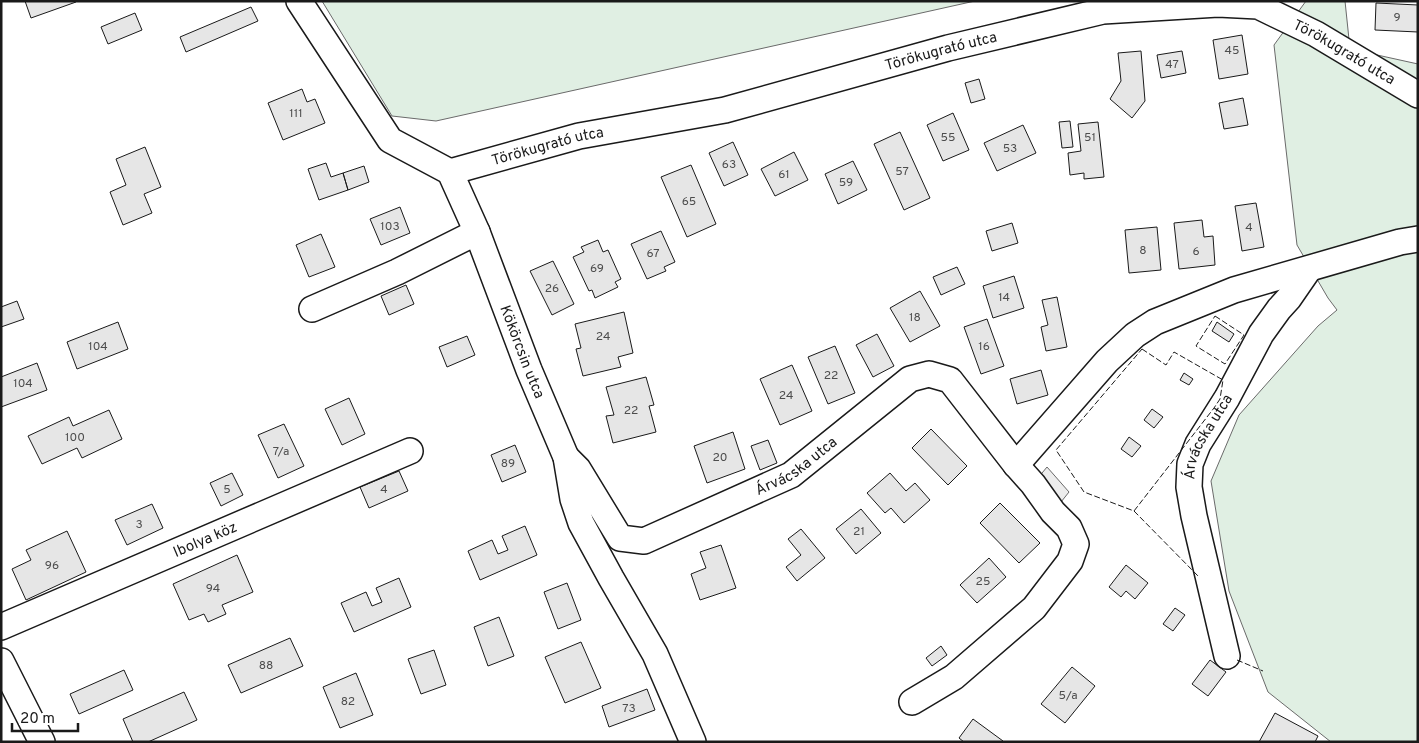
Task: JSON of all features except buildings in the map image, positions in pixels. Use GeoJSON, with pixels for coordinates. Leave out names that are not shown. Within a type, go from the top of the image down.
{"type":"FeatureCollection","features":[{"type":"Feature","properties":{"kind":"street"},"geometry":{"type":"LineString","coordinates":[[299,1],[390,140],[450,172]]}},
{"type":"Feature","properties":{"kind":"street","name":"Törökugrató utca"},"geometry":{"type":"LineString","coordinates":[[450,172],[579,136],[725,110],[948,48],[1103,11],[1218,4],[1258,6],[1316,34],[1418,95]]}},
{"type":"Feature","properties":{"kind":"street","name":"Kökörcsin utca"},"geometry":{"type":"LineString","coordinates":[[450,172],[477,232],[529,370],[566,457],[573,499],[581,523],[656,654],[692,742]]}},
{"type":"Feature","properties":{"kind":"street"},"geometry":{"type":"LineString","coordinates":[[312,309],[397,272],[477,232]]}},
{"type":"Feature","properties":{"kind":"street"},"geometry":{"type":"LineString","coordinates":[[1016,465],[1107,361],[1135,335],[1155,322],[1234,290],[1400,242],[1418,239]]}},
{"type":"Feature","properties":{"kind":"street","name":"Árvácska utca"},"geometry":{"type":"LineString","coordinates":[[1228,656],[1194,516],[1189,487],[1190,464],[1198,444],[1227,398],[1261,334],[1309,269]]}},
{"type":"Feature","properties":{"kind":"street","name":"Árvácska utca"},"geometry":{"type":"LineString","coordinates":[[566,457],[578,470],[620,538],[644,541],[791,475],[910,379],[930,374],[950,380],[1016,465],[1069,528],[1076,544],[1070,561],[1034,608],[954,677],[912,702]]}},
{"type":"Feature","properties":{"kind":"street","name":"Ibolya köz"},"geometry":{"type":"LineString","coordinates":[[1,627],[410,451]]}},
{"type":"Feature","properties":{"kind":"street"},"geometry":{"type":"LineString","coordinates":[[4,673],[42,742]]}},
{"type":"Feature","properties":{"kind":"green space"},"geometry":{"type":"Polygon","coordinates":[[[322,1],[975,1],[436,121],[392,116],[322,1]]]}},
{"type":"Feature","properties":{"kind":"green space"},"geometry":{"type":"Polygon","coordinates":[[[1306,1],[1345,1],[1350,49],[1418,64],[1418,742],[1331,742],[1268,692],[1229,591],[1211,481],[1239,415],[1318,326],[1337,310],[1297,245],[1274,45],[1306,1]]]}},
{"type":"Feature","properties":{"kind":"shaded area"},"geometry":{"type":"Polygon","coordinates":[[[1047,467],[1069,492],[1053,512],[1033,484],[1047,467]]]}},
{"type":"Feature","properties":{"kind":"fence"},"geometry":{"type":"LineString","coordinates":[[1215,316],[1244,335],[1225,364],[1196,346],[1215,316]]}},
{"type":"Feature","properties":{"kind":"fence"},"geometry":{"type":"LineString","coordinates":[[1142,349],[1166,365],[1174,352],[1223,380],[1220,399],[1214,408],[1134,511],[1084,492],[1056,450],[1142,349]]}},
{"type":"Feature","properties":{"kind":"fence"},"geometry":{"type":"LineString","coordinates":[[1134,511],[1199,577]]}},
{"type":"Feature","properties":{"kind":"fence"},"geometry":{"type":"LineString","coordinates":[[1237,660],[1263,671]]}}]}
